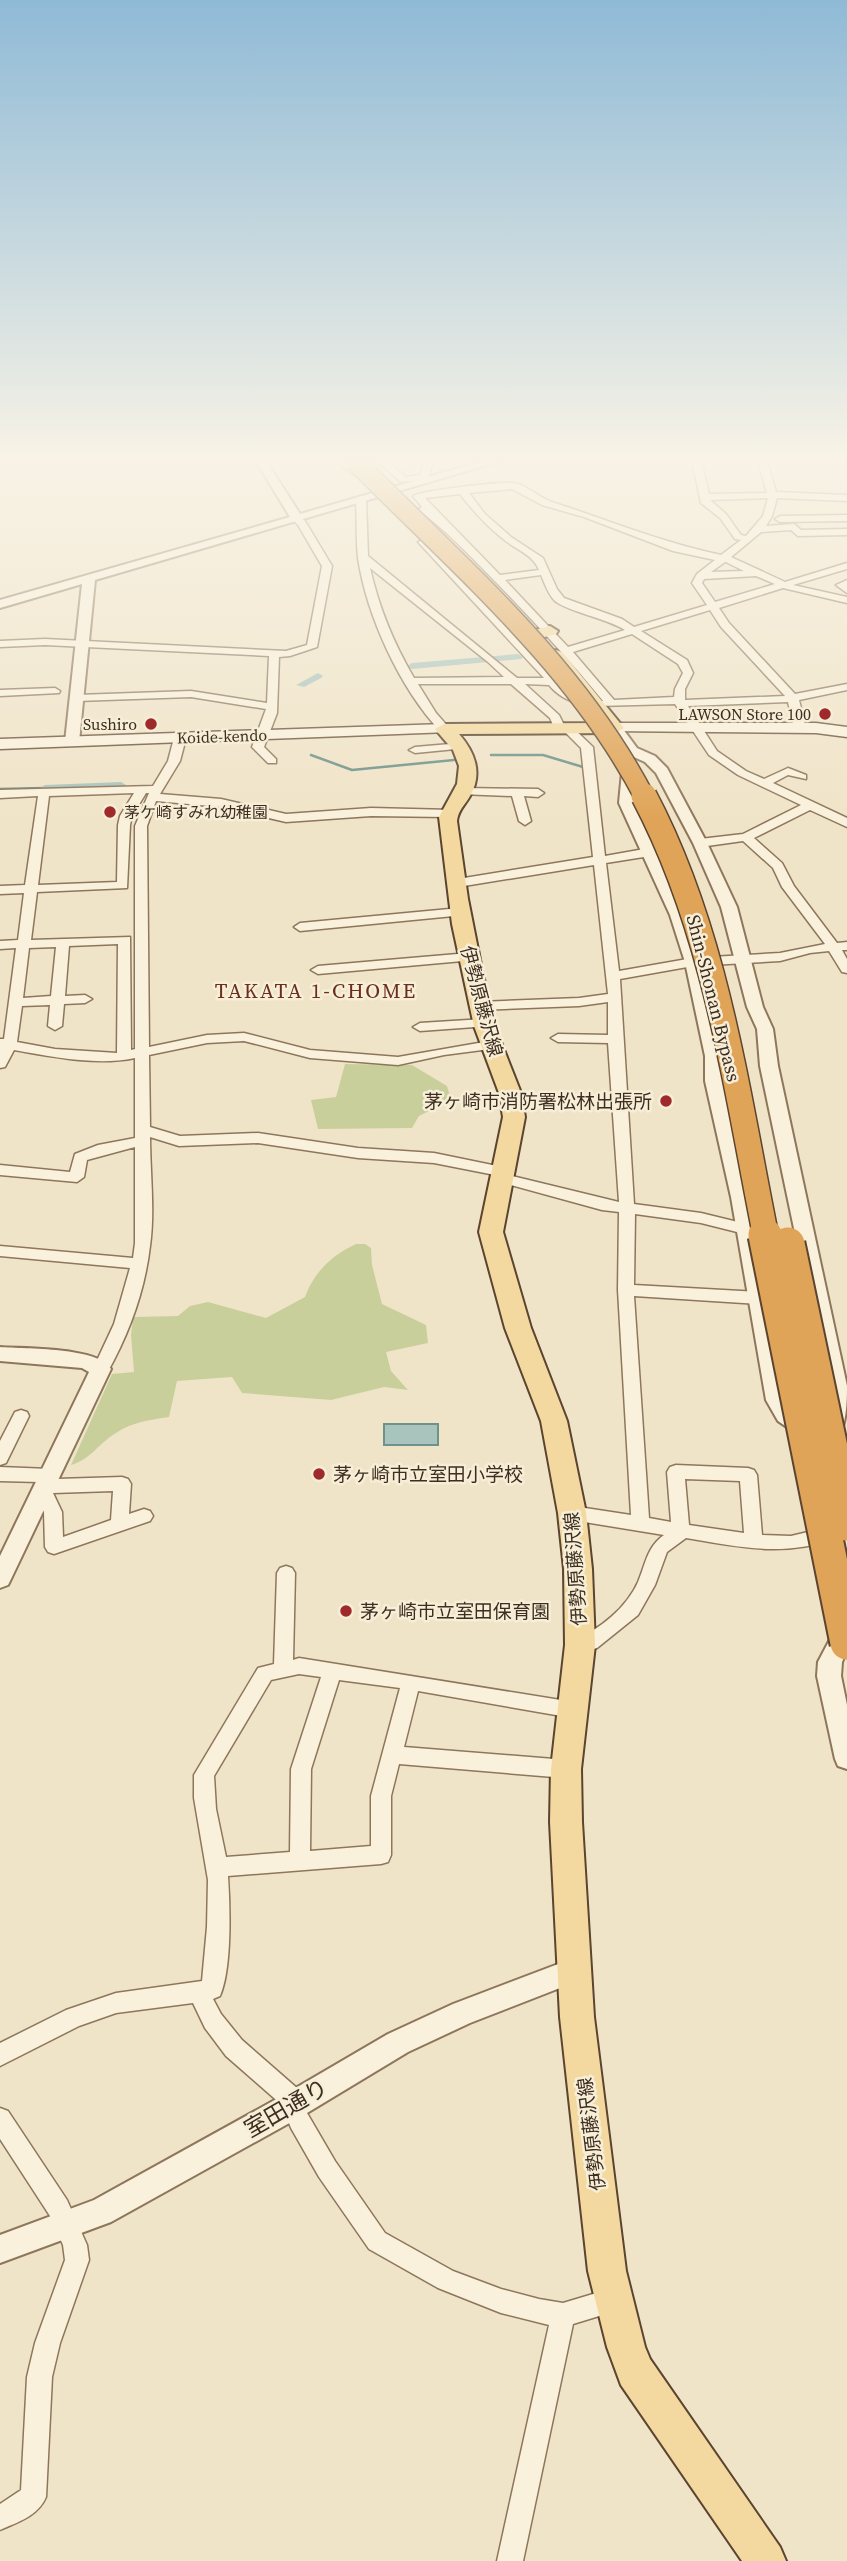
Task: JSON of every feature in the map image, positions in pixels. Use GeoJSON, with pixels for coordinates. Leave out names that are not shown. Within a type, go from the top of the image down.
{"type":"FeatureCollection","features":[{"type":"Feature","properties":{"kind":"highway","name":"Shin-Shonan Bypass"},"geometry":{"type":"LineString","coordinates":[[475,581],[572,686],[605,731],[635,778],[680,874],[700,929],[720,1009],[847,1643]]}},
{"type":"Feature","properties":{"kind":"highway","name":"Shin-Shonan Bypass"},"geometry":{"type":"LineString","coordinates":[[488,581],[585,684],[644,766],[688,853],[721,943],[737,1004],[843,1542]]}},
{"type":"Feature","properties":{"kind":"main road"},"geometry":{"type":"LineString","coordinates":[[473,581],[599,702]]}},
{"type":"Feature","properties":{"kind":"main road"},"geometry":{"type":"LineString","coordinates":[[490,581],[544,632],[599,702],[610,728]]}},
{"type":"Feature","properties":{"kind":"main road"},"geometry":{"type":"LineString","coordinates":[[453,737],[563,728],[846,730]]}},
{"type":"Feature","properties":{"kind":"main road","name":"Koide-kendo"},"geometry":{"type":"LineString","coordinates":[[0,744],[266,735],[453,737]]}},
{"type":"Feature","properties":{"kind":"main road","name":"伊勢原藤沢線"},"geometry":{"type":"LineString","coordinates":[[453,737],[468,764],[456,803],[459,898],[485,1025],[506,1079],[514,1117],[491,1232],[518,1328],[554,1421],[572,1513],[578,1569],[580,1645],[566,1769],[566,1822],[577,2017],[607,2271],[635,2371],[766,2561]]}},
{"type":"Feature","properties":{"kind":"street"},"geometry":{"type":"LineString","coordinates":[[0,604],[84,581]]}},
{"type":"Feature","properties":{"kind":"street"},"geometry":{"type":"LineString","coordinates":[[72,742],[89,581]]}},
{"type":"Feature","properties":{"kind":"street"},"geometry":{"type":"LineString","coordinates":[[0,644],[83,644],[286,654],[312,647],[324,581]]}},
{"type":"Feature","properties":{"kind":"street"},"geometry":{"type":"LineString","coordinates":[[368,581],[380,624],[431,715],[453,737],[415,750]]}},
{"type":"Feature","properties":{"kind":"street"},"geometry":{"type":"LineString","coordinates":[[392,581],[491,660],[587,747],[614,976],[615,1039],[627,1210],[626,1290],[640,1524]]}},
{"type":"Feature","properties":{"kind":"street"},"geometry":{"type":"LineString","coordinates":[[464,581],[553,682],[565,694],[576,699],[599,702],[793,698],[847,687]]}},
{"type":"Feature","properties":{"kind":"street"},"geometry":{"type":"LineString","coordinates":[[501,581],[544,632],[568,650],[599,702]]}},
{"type":"Feature","properties":{"kind":"street"},"geometry":{"type":"LineString","coordinates":[[548,581],[560,600],[609,616],[687,666],[688,677],[680,689],[680,701],[719,759],[847,823]]}},
{"type":"Feature","properties":{"kind":"street"},"geometry":{"type":"LineString","coordinates":[[697,581],[725,625],[793,698],[800,728]]}},
{"type":"Feature","properties":{"kind":"street"},"geometry":{"type":"LineString","coordinates":[[773,581],[847,600]]}},
{"type":"Feature","properties":{"kind":"street"},"geometry":{"type":"LineString","coordinates":[[568,650],[798,581]]}},
{"type":"Feature","properties":{"kind":"street"},"geometry":{"type":"LineString","coordinates":[[847,583],[841,586],[847,590]]}},
{"type":"Feature","properties":{"kind":"street"},"geometry":{"type":"LineString","coordinates":[[272,761],[258,747],[266,735],[275,701],[274,654]]}},
{"type":"Feature","properties":{"kind":"street"},"geometry":{"type":"LineString","coordinates":[[411,681],[465,679],[553,682]]}},
{"type":"Feature","properties":{"kind":"street"},"geometry":{"type":"LineString","coordinates":[[0,693],[55,691]]}},
{"type":"Feature","properties":{"kind":"street"},"geometry":{"type":"LineString","coordinates":[[77,698],[191,694],[272,707]]}},
{"type":"Feature","properties":{"kind":"street"},"geometry":{"type":"LineString","coordinates":[[610,728],[632,751],[650,760],[662,771],[701,843],[729,907],[744,957],[755,1007],[765,1029],[769,1066],[842,1410],[832,1430],[819,1442]]}},
{"type":"Feature","properties":{"kind":"street"},"geometry":{"type":"LineString","coordinates":[[610,728],[631,771],[624,793],[626,803],[678,915],[693,962],[713,1056],[714,1081],[723,1111],[759,1298],[776,1400],[785,1416],[819,1442],[843,1542],[847,1618]]}},
{"type":"Feature","properties":{"kind":"street"},"geometry":{"type":"LineString","coordinates":[[0,890],[123,885],[126,816],[150,792],[179,754],[180,738]]}},
{"type":"Feature","properties":{"kind":"street"},"geometry":{"type":"LineString","coordinates":[[765,783],[788,771],[802,777]]}},
{"type":"Feature","properties":{"kind":"street"},"geometry":{"type":"LineString","coordinates":[[0,1064],[16,1002],[44,792]]}},
{"type":"Feature","properties":{"kind":"street"},"geometry":{"type":"LineString","coordinates":[[0,1579],[101,1368],[113,1349],[130,1303],[140,1264],[143,1228],[141,826],[150,792]]}},
{"type":"Feature","properties":{"kind":"street"},"geometry":{"type":"LineString","coordinates":[[0,794],[150,792],[221,803],[279,818],[381,812],[538,793]]}},
{"type":"Feature","properties":{"kind":"street"},"geometry":{"type":"LineString","coordinates":[[517,794],[525,821]]}},
{"type":"Feature","properties":{"kind":"street"},"geometry":{"type":"LineString","coordinates":[[701,843],[746,837],[810,806]]}},
{"type":"Feature","properties":{"kind":"street"},"geometry":{"type":"LineString","coordinates":[[746,837],[778,866],[788,887],[840,946],[847,969]]}},
{"type":"Feature","properties":{"kind":"street"},"geometry":{"type":"LineString","coordinates":[[300,927],[459,898],[650,852]]}},
{"type":"Feature","properties":{"kind":"street"},"geometry":{"type":"LineString","coordinates":[[0,945],[125,940],[124,1057]]}},
{"type":"Feature","properties":{"kind":"street"},"geometry":{"type":"LineString","coordinates":[[55,1026],[63,943]]}},
{"type":"Feature","properties":{"kind":"street"},"geometry":{"type":"LineString","coordinates":[[614,976],[693,962],[780,957],[840,946]]}},
{"type":"Feature","properties":{"kind":"street"},"geometry":{"type":"LineString","coordinates":[[318,970],[469,957]]}},
{"type":"Feature","properties":{"kind":"street"},"geometry":{"type":"LineString","coordinates":[[420,1027],[485,1025],[579,1002],[615,997]]}},
{"type":"Feature","properties":{"kind":"street"},"geometry":{"type":"LineString","coordinates":[[16,1002],[85,999]]}},
{"type":"Feature","properties":{"kind":"street"},"geometry":{"type":"LineString","coordinates":[[5,1044],[78,1055],[124,1057],[207,1038],[233,1036],[273,1043],[310,1054],[398,1061],[444,1051],[485,1025]]}},
{"type":"Feature","properties":{"kind":"street"},"geometry":{"type":"LineString","coordinates":[[558,1038],[615,1039]]}},
{"type":"Feature","properties":{"kind":"street"},"geometry":{"type":"LineString","coordinates":[[0,1170],[77,1177],[80,1157],[143,1135],[179,1141],[258,1138],[358,1153],[435,1158],[627,1210],[701,1218],[746,1232],[805,1236]]}},
{"type":"Feature","properties":{"kind":"street"},"geometry":{"type":"LineString","coordinates":[[0,1251],[140,1264]]}},
{"type":"Feature","properties":{"kind":"street"},"geometry":{"type":"LineString","coordinates":[[626,1290],[759,1298]]}},
{"type":"Feature","properties":{"kind":"street"},"geometry":{"type":"LineString","coordinates":[[0,1354],[85,1361],[101,1368]]}},
{"type":"Feature","properties":{"kind":"street"},"geometry":{"type":"LineString","coordinates":[[0,1458],[21,1416]]}},
{"type":"Feature","properties":{"kind":"street"},"geometry":{"type":"LineString","coordinates":[[681,1532],[676,1472],[748,1475],[754,1542]]}},
{"type":"Feature","properties":{"kind":"street"},"geometry":{"type":"LineString","coordinates":[[0,1474],[47,1484],[122,1484],[120,1523]]}},
{"type":"Feature","properties":{"kind":"street"},"geometry":{"type":"LineString","coordinates":[[47,1484],[53,1512],[54,1547],[144,1516]]}},
{"type":"Feature","properties":{"kind":"street"},"geometry":{"type":"LineString","coordinates":[[572,1513],[754,1542],[843,1542]]}},
{"type":"Feature","properties":{"kind":"street"},"geometry":{"type":"LineString","coordinates":[[580,1645],[598,1638],[631,1610],[646,1585],[659,1548],[681,1532]]}},
{"type":"Feature","properties":{"kind":"street"},"geometry":{"type":"LineString","coordinates":[[283,1669],[286,1573]]}},
{"type":"Feature","properties":{"kind":"street"},"geometry":{"type":"LineString","coordinates":[[847,1626],[842,1643],[830,1662],[829,1676],[847,1759]]}},
{"type":"Feature","properties":{"kind":"street"},"geometry":{"type":"LineString","coordinates":[[0,2055],[75,2017],[116,2003],[212,1989],[218,1905],[217,1867],[202,1791],[204,1775],[265,1674],[299,1666],[573,1710]]}},
{"type":"Feature","properties":{"kind":"street"},"geometry":{"type":"LineString","coordinates":[[300,1861],[301,1769],[332,1671]]}},
{"type":"Feature","properties":{"kind":"street"},"geometry":{"type":"LineString","coordinates":[[217,1867],[380,1855],[381,1796],[411,1682]]}},
{"type":"Feature","properties":{"kind":"street"},"geometry":{"type":"LineString","coordinates":[[391,1755],[566,1769]]}},
{"type":"Feature","properties":{"kind":"street","name":"室田通り"},"geometry":{"type":"LineString","coordinates":[[0,2249],[101,2212],[292,2106],[398,2043],[462,2013],[574,1970]]}},
{"type":"Feature","properties":{"kind":"street"},"geometry":{"type":"LineString","coordinates":[[199,1992],[213,2021],[234,2048],[290,2097],[292,2106],[327,2169],[377,2241],[446,2280],[501,2301],[563,2315],[613,2300]]}},
{"type":"Feature","properties":{"kind":"street"},"geometry":{"type":"LineString","coordinates":[[0,2119],[68,2226],[78,2250],[78,2260],[45,2356],[37,2393],[38,2471],[33,2497],[17,2510],[0,2517]]}},
{"type":"Feature","properties":{"kind":"street"},"geometry":{"type":"LineString","coordinates":[[510,2561],[563,2315]]}},
{"type":"Feature","properties":{"kind":"green space"},"geometry":{"type":"Polygon","coordinates":[[[345,1064],[412,1065],[447,1086],[451,1100],[419,1116],[412,1128],[318,1129],[311,1100],[336,1097],[345,1064]]]}},
{"type":"Feature","properties":{"kind":"green space"},"geometry":{"type":"Polygon","coordinates":[[[356,1244],[365,1244],[371,1248],[372,1265],[382,1304],[426,1325],[428,1343],[386,1352],[391,1371],[408,1390],[384,1387],[331,1400],[242,1393],[232,1377],[177,1381],[169,1417],[128,1426],[84,1459],[71,1465],[112,1374],[134,1372],[131,1335],[133,1317],[178,1316],[190,1306],[208,1302],[266,1318],[305,1297],[313,1280],[325,1265],[356,1244]]]}},
{"type":"Feature","properties":{"kind":"water"},"geometry":{"type":"Polygon","coordinates":[[[384,1424],[438,1424],[438,1445],[384,1445],[384,1424]]]}},
{"type":"Feature","properties":{"kind":"waterway"},"geometry":{"type":"LineString","coordinates":[[412,666],[518,657]]}},
{"type":"Feature","properties":{"kind":"waterway"},"geometry":{"type":"LineString","coordinates":[[301,685],[318,676]]}},
{"type":"Feature","properties":{"kind":"waterway"},"geometry":{"type":"LineString","coordinates":[[311,755],[352,770],[454,760]]}},
{"type":"Feature","properties":{"kind":"waterway"},"geometry":{"type":"LineString","coordinates":[[491,755],[543,755],[583,767]]}},
{"type":"Feature","properties":{"kind":"waterway"},"geometry":{"type":"LineString","coordinates":[[45,788],[121,785]]}},
{"type":"Feature","properties":{"kind":"waterway"},"geometry":{"type":"LineString","coordinates":[[0,789],[45,788]]}},
{"type":"Feature","properties":{"kind":"place","name":"LAWSON Store 100"},"geometry":{"type":"Point","coordinates":[825,714]}},
{"type":"Feature","properties":{"kind":"place","name":"Sushiro"},"geometry":{"type":"Point","coordinates":[151,724]}},
{"type":"Feature","properties":{"kind":"place","name":"茅ケ崎すみれ幼稚園"},"geometry":{"type":"Point","coordinates":[110,812]}},
{"type":"Feature","properties":{"kind":"place","name":"茅ヶ崎市消防署松林出張所"},"geometry":{"type":"Point","coordinates":[666,1101]}},
{"type":"Feature","properties":{"kind":"place","name":"茅ヶ崎市立室田小学校"},"geometry":{"type":"Point","coordinates":[319,1474]}},
{"type":"Feature","properties":{"kind":"place","name":"茅ヶ崎市立室田保育園"},"geometry":{"type":"Point","coordinates":[346,1611]}},
{"type":"Feature","properties":{"kind":"district","name":"TAKATA 1-CHOME"},"geometry":{"type":"Point","coordinates":[316,990]}}]}
